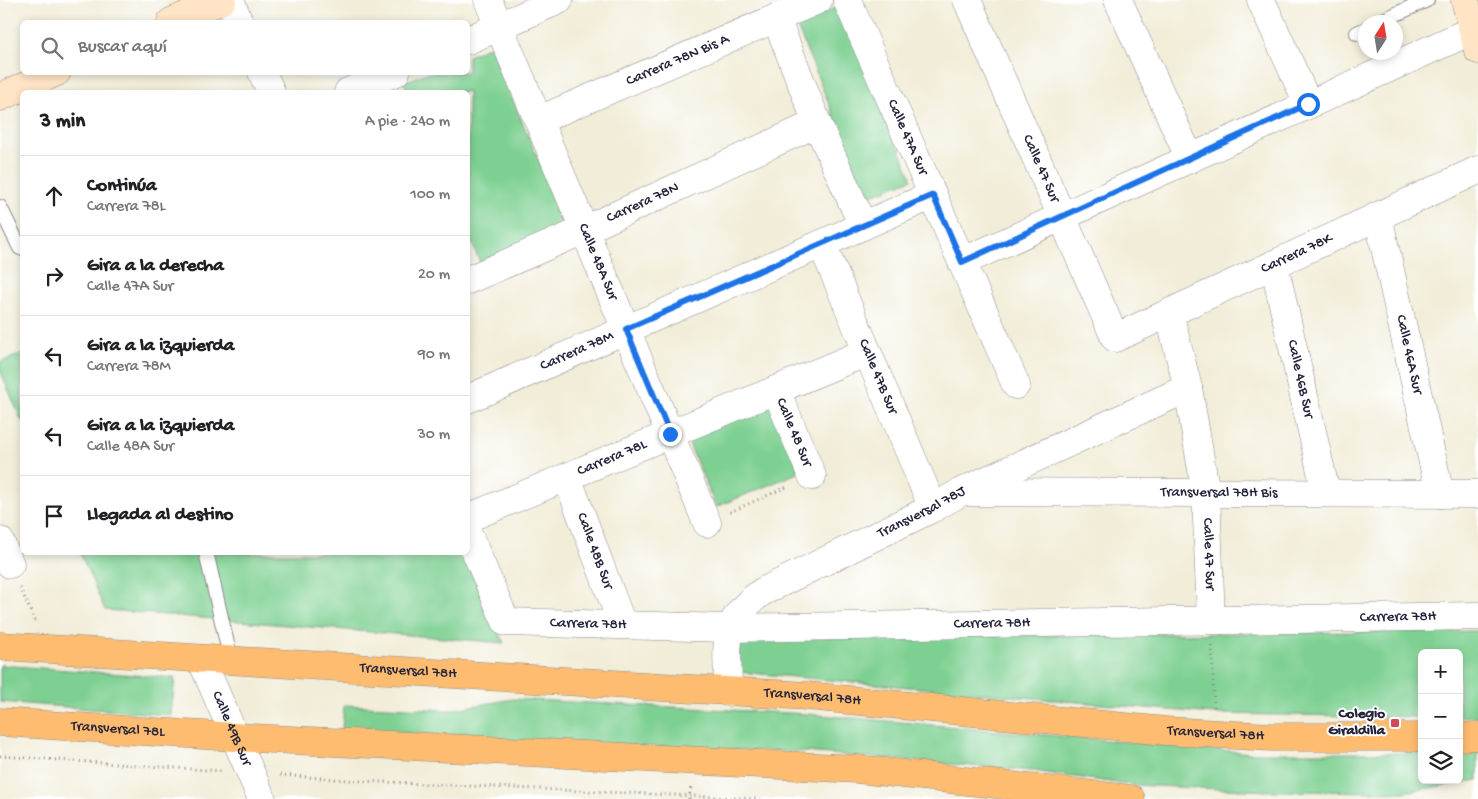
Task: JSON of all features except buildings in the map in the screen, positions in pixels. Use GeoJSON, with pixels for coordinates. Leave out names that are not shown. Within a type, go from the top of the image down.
{"type":"FeatureCollection","features":[{"type":"Feature","properties":{"kind":"main road"},"geometry":{"type":"LineString","coordinates":[[0,646],[201,659]]}},
{"type":"Feature","properties":{"kind":"main road","name":"Transversal 78H"},"geometry":{"type":"LineString","coordinates":[[201,659],[901,704],[1166,731],[1271,737],[1418,737]]}},
{"type":"Feature","properties":{"kind":"main road","name":"Transversal 78L"},"geometry":{"type":"LineString","coordinates":[[0,722],[234,737]]}},
{"type":"Feature","properties":{"kind":"main road"},"geometry":{"type":"LineString","coordinates":[[1463,737],[1478,736]]}},
{"type":"Feature","properties":{"kind":"main road"},"geometry":{"type":"LineString","coordinates":[[234,737],[857,769],[1131,799]]}},
{"type":"Feature","properties":{"kind":"street"},"geometry":{"type":"LineString","coordinates":[[176,20],[222,0]]}},
{"type":"Feature","properties":{"kind":"street"},"geometry":{"type":"LineString","coordinates":[[230,0],[238,20]]}},
{"type":"Feature","properties":{"kind":"street","name":"Calle 48A Sur"},"geometry":{"type":"LineString","coordinates":[[488,0],[707,523]]}},
{"type":"Feature","properties":{"kind":"street"},"geometry":{"type":"LineString","coordinates":[[470,39],[559,0]]}},
{"type":"Feature","properties":{"kind":"street","name":"Carrera 78N Bis A"},"geometry":{"type":"LineString","coordinates":[[539,120],[818,0]]}},
{"type":"Feature","properties":{"kind":"street","name":"Calle 47A Sur"},"geometry":{"type":"LineString","coordinates":[[847,0],[1016,385]]}},
{"type":"Feature","properties":{"kind":"street","name":"Calle 47 Sur"},"geometry":{"type":"LineString","coordinates":[[967,0],[1115,338]]}},
{"type":"Feature","properties":{"kind":"street"},"geometry":{"type":"LineString","coordinates":[[1118,0],[1190,159]]}},
{"type":"Feature","properties":{"kind":"street"},"geometry":{"type":"LineString","coordinates":[[1261,0],[1308,104]]}},
{"type":"Feature","properties":{"kind":"street"},"geometry":{"type":"LineString","coordinates":[[962,262],[1308,104],[1475,40],[1466,0]]}},
{"type":"Feature","properties":{"kind":"street"},"geometry":{"type":"LineString","coordinates":[[776,18],[817,123],[863,226]]}},
{"type":"Feature","properties":{"kind":"street"},"geometry":{"type":"LineString","coordinates":[[0,98],[50,75]]}},
{"type":"Feature","properties":{"kind":"street"},"geometry":{"type":"LineString","coordinates":[[263,75],[270,90]]}},
{"type":"Feature","properties":{"kind":"street"},"geometry":{"type":"LineString","coordinates":[[356,90],[395,80]]}},
{"type":"Feature","properties":{"kind":"street","name":"Carrera 78N"},"geometry":{"type":"LineString","coordinates":[[470,271],[584,230],[817,123]]}},
{"type":"Feature","properties":{"kind":"street","name":"Carrera 78K"},"geometry":{"type":"LineString","coordinates":[[1115,338],[1478,170]]}},
{"type":"Feature","properties":{"kind":"street","name":"Carrera 78M"},"geometry":{"type":"LineString","coordinates":[[470,398],[933,195]]}},
{"type":"Feature","properties":{"kind":"street","name":"Calle 46A Sur"},"geometry":{"type":"LineString","coordinates":[[1378,216],[1440,494]]}},
{"type":"Feature","properties":{"kind":"street","name":"Calle 47B Sur"},"geometry":{"type":"LineString","coordinates":[[822,244],[933,508]]}},
{"type":"Feature","properties":{"kind":"street","name":"Calle 46B Sur"},"geometry":{"type":"LineString","coordinates":[[1274,264],[1326,493]]}},
{"type":"Feature","properties":{"kind":"street","name":"Calle 47 Sur"},"geometry":{"type":"LineString","coordinates":[[1169,313],[1188,388],[1206,493],[1211,620]]}},
{"type":"Feature","properties":{"kind":"street","name":"Carrera 78L"},"geometry":{"type":"LineString","coordinates":[[470,517],[867,352]]}},
{"type":"Feature","properties":{"kind":"street","name":"Transversal 78J"},"geometry":{"type":"LineString","coordinates":[[729,628],[734,616],[745,604],[762,592],[933,508],[961,492],[1188,388]]}},
{"type":"Feature","properties":{"kind":"street","name":"Calle 48 Sur"},"geometry":{"type":"LineString","coordinates":[[776,390],[812,476]]}},
{"type":"Feature","properties":{"kind":"street","name":"Calle 48B Sur"},"geometry":{"type":"LineString","coordinates":[[567,477],[622,624]]}},
{"type":"Feature","properties":{"kind":"street","name":"Transversal 78H Bis"},"geometry":{"type":"LineString","coordinates":[[961,492],[1478,494]]}},
{"type":"Feature","properties":{"kind":"street","name":"Carrera 78H"},"geometry":{"type":"LineString","coordinates":[[470,539],[506,622],[729,628],[1478,616]]}},
{"type":"Feature","properties":{"kind":"street"},"geometry":{"type":"LineString","coordinates":[[728,692],[729,628]]}},
{"type":"Feature","properties":{"kind":"street","name":"Calle 49B Sur"},"geometry":{"type":"LineString","coordinates":[[201,659],[262,799]]}},
{"type":"Feature","properties":{"kind":"lane"},"geometry":{"type":"LineString","coordinates":[[1394,15],[1427,0]]}},
{"type":"Feature","properties":{"kind":"lane"},"geometry":{"type":"LineString","coordinates":[[0,207],[20,248]]}},
{"type":"Feature","properties":{"kind":"lane"},"geometry":{"type":"LineString","coordinates":[[207,555],[232,661]]}},
{"type":"Feature","properties":{"kind":"path"},"geometry":{"type":"LineString","coordinates":[[707,523],[812,476]]}},
{"type":"Feature","properties":{"kind":"path"},"geometry":{"type":"LineString","coordinates":[[5,552],[47,649]]}},
{"type":"Feature","properties":{"kind":"path"},"geometry":{"type":"LineString","coordinates":[[1211,620],[1214,714]]}},
{"type":"Feature","properties":{"kind":"path"},"geometry":{"type":"LineString","coordinates":[[0,756],[360,781],[761,799]]}},
{"type":"Feature","properties":{"kind":"green space"},"geometry":{"type":"Polygon","coordinates":[[[840,6],[912,179],[867,197],[796,24],[840,6]]]}},
{"type":"Feature","properties":{"kind":"green space"},"geometry":{"type":"Polygon","coordinates":[[[490,46],[568,230],[481,265],[470,238],[470,90],[407,90],[404,82],[422,75],[470,75],[470,55],[490,46]]]}},
{"type":"Feature","properties":{"kind":"green space"},"geometry":{"type":"Polygon","coordinates":[[[20,355],[20,417],[0,370],[0,362],[20,355]]]}},
{"type":"Feature","properties":{"kind":"green space"},"geometry":{"type":"Polygon","coordinates":[[[771,403],[800,472],[716,507],[687,439],[771,403]]]}},
{"type":"Feature","properties":{"kind":"green space"},"geometry":{"type":"Polygon","coordinates":[[[81,555],[463,555],[504,643],[105,610],[81,555]]]}},
{"type":"Feature","properties":{"kind":"green space"},"geometry":{"type":"Polygon","coordinates":[[[1478,631],[1478,716],[1463,717],[1463,649],[1418,649],[1418,717],[1214,714],[738,672],[739,638],[1478,631]]]}},
{"type":"Feature","properties":{"kind":"green space"},"geometry":{"type":"Polygon","coordinates":[[[0,665],[175,678],[171,715],[0,702],[0,665]]]}},
{"type":"Feature","properties":{"kind":"green space"},"geometry":{"type":"Polygon","coordinates":[[[513,699],[808,714],[1252,753],[1418,753],[1418,784],[1453,784],[1404,792],[1268,791],[1131,785],[1032,771],[805,752],[576,744],[342,729],[344,705],[449,710],[513,699]]]}},
{"type":"Feature","properties":{"kind":"green space"},"geometry":{"type":"Polygon","coordinates":[[[1478,752],[1478,780],[1463,782],[1463,753],[1478,752]]]}},
{"type":"Feature","properties":{"kind":"place","name":"Colegio Giraldilla"},"geometry":{"type":"Point","coordinates":[1395,723]}},
{"type":"Feature","properties":{"kind":"route"},"geometry":{"type":"LineString","coordinates":[[670,434],[626,329],[933,195],[962,262],[1308,104]]}}]}
